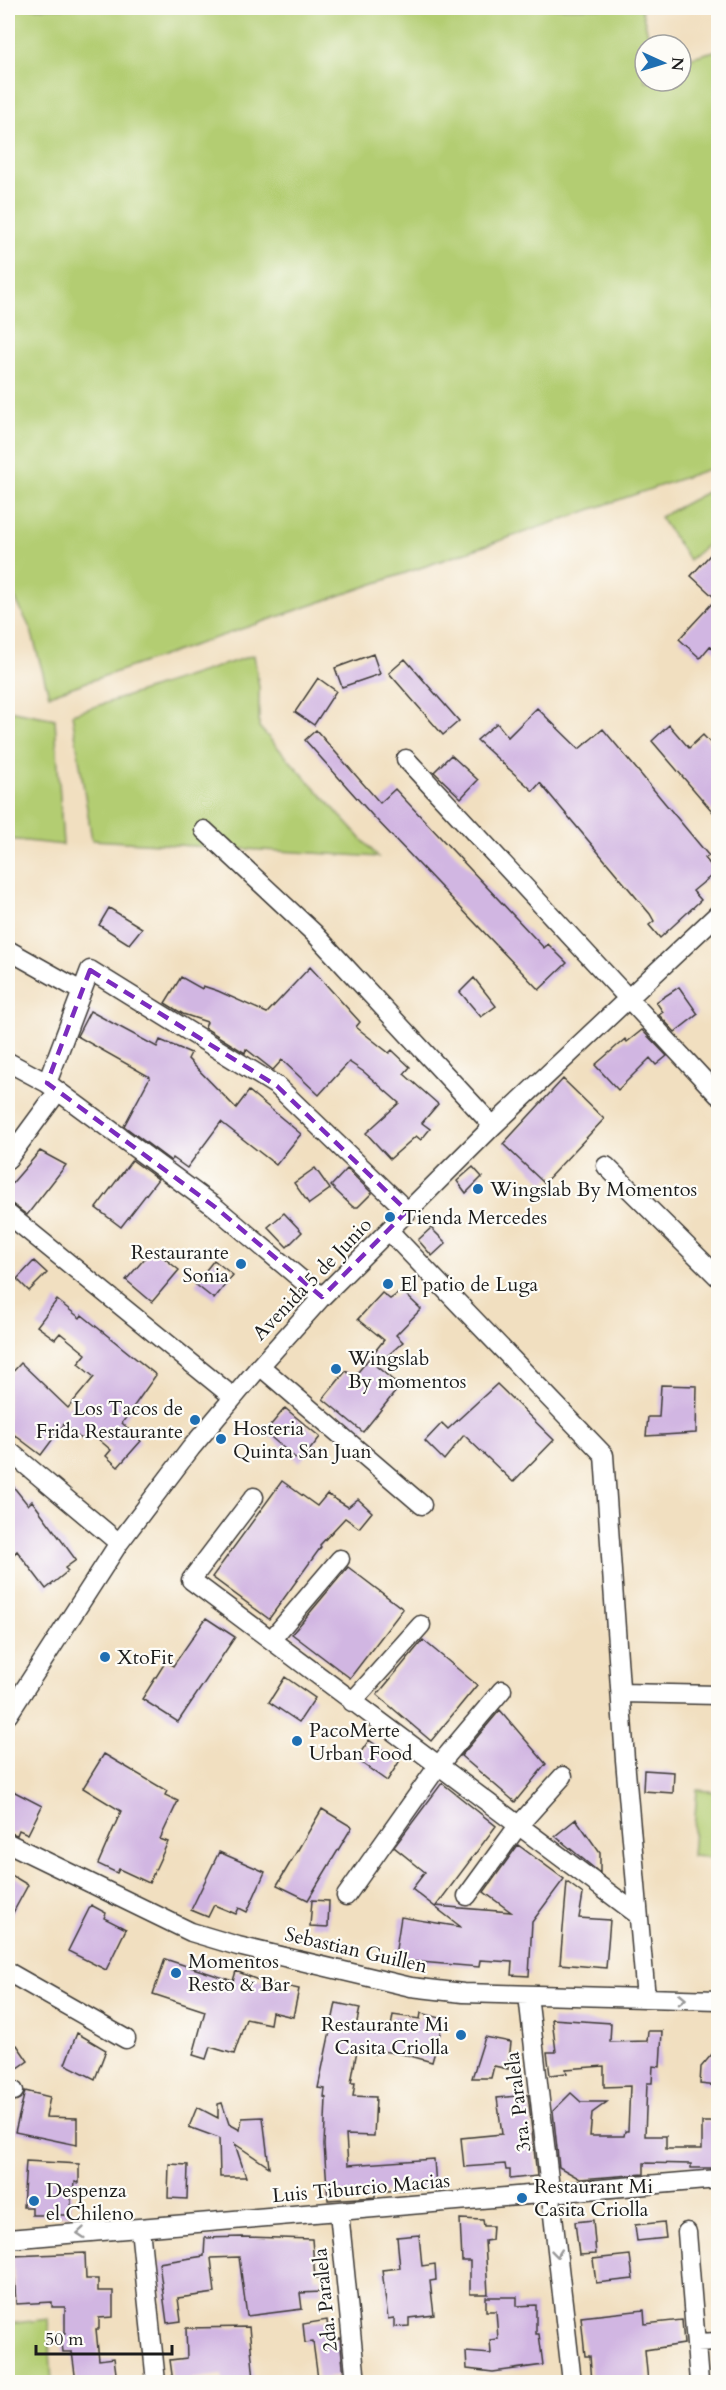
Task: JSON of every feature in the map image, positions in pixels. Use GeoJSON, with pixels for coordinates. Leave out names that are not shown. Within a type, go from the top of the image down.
{"type":"FeatureCollection","features":[{"type":"Feature","properties":{"kind":"street"},"geometry":{"type":"LineString","coordinates":[[406,759],[718,1095]]}},
{"type":"Feature","properties":{"kind":"street"},"geometry":{"type":"LineString","coordinates":[[204,830],[314,933],[493,1126]]}},
{"type":"Feature","properties":{"kind":"street","name":"Avenida 5 de Junio"},"geometry":{"type":"LineString","coordinates":[[8,1715],[119,1543],[233,1397],[260,1366],[322,1297],[493,1126],[628,996],[715,919]]}},
{"type":"Feature","properties":{"kind":"street"},"geometry":{"type":"LineString","coordinates":[[8,950],[81,991]]}},
{"type":"Feature","properties":{"kind":"street"},"geometry":{"type":"LineString","coordinates":[[8,1160],[53,1087],[81,991],[90,970],[277,1086],[407,1211]]}},
{"type":"Feature","properties":{"kind":"street"},"geometry":{"type":"LineString","coordinates":[[8,1062],[53,1087],[215,1207],[322,1297]]}},
{"type":"Feature","properties":{"kind":"street"},"geometry":{"type":"LineString","coordinates":[[606,1166],[718,1277]]}},
{"type":"Feature","properties":{"kind":"street"},"geometry":{"type":"LineString","coordinates":[[8,1214],[233,1397]]}},
{"type":"Feature","properties":{"kind":"street"},"geometry":{"type":"LineString","coordinates":[[389,1231],[604,1455],[637,1914],[646,1998]]}},
{"type":"Feature","properties":{"kind":"street"},"geometry":{"type":"LineString","coordinates":[[260,1366],[422,1505]]}},
{"type":"Feature","properties":{"kind":"street"},"geometry":{"type":"LineString","coordinates":[[8,1450],[119,1543]]}},
{"type":"Feature","properties":{"kind":"street"},"geometry":{"type":"LineString","coordinates":[[254,1497],[191,1580],[637,1914]]}},
{"type":"Feature","properties":{"kind":"street"},"geometry":{"type":"LineString","coordinates":[[271,1640],[340,1559]]}},
{"type":"Feature","properties":{"kind":"street"},"geometry":{"type":"LineString","coordinates":[[352,1702],[421,1625]]}},
{"type":"Feature","properties":{"kind":"street"},"geometry":{"type":"LineString","coordinates":[[346,1896],[438,1766],[502,1690]]}},
{"type":"Feature","properties":{"kind":"street"},"geometry":{"type":"LineString","coordinates":[[621,1693],[718,1695]]}},
{"type":"Feature","properties":{"kind":"street"},"geometry":{"type":"LineString","coordinates":[[467,1896],[518,1826],[563,1776]]}},
{"type":"Feature","properties":{"kind":"street","name":"Sebastian Guillen"},"geometry":{"type":"LineString","coordinates":[[8,1843],[173,1924],[238,1947],[411,1987],[440,1992],[718,2000]]}},
{"type":"Feature","properties":{"kind":"street"},"geometry":{"type":"LineString","coordinates":[[8,1972],[126,2039]]}},
{"type":"Feature","properties":{"kind":"street","name":"3ra. Paralela"},"geometry":{"type":"LineString","coordinates":[[528,1995],[572,2382]]}},
{"type":"Feature","properties":{"kind":"street","name":"Luis Tiburcio Macias"},"geometry":{"type":"LineString","coordinates":[[8,2239],[718,2179]]}},
{"type":"Feature","properties":{"kind":"street","name":"2da. Paralela"},"geometry":{"type":"LineString","coordinates":[[339,2212],[356,2382]]}},
{"type":"Feature","properties":{"kind":"street"},"geometry":{"type":"LineString","coordinates":[[140,2228],[156,2382]]}},
{"type":"Feature","properties":{"kind":"street"},"geometry":{"type":"LineString","coordinates":[[687,2232],[699,2382]]}},
{"type":"Feature","properties":{"kind":"street"},"geometry":{"type":"LineString","coordinates":[[696,2343],[718,2342]]}},
{"type":"Feature","properties":{"kind":"highlighted area"},"geometry":{"type":"Polygon","coordinates":[[[90,970],[277,1086],[407,1211],[322,1297],[215,1207],[47,1083],[90,970]]]}},
{"type":"Feature","properties":{"kind":"green space"},"geometry":{"type":"Polygon","coordinates":[[[8,8],[641,8],[648,33],[633,33],[633,93],[693,93],[693,57],[718,50],[718,466],[49,695],[31,630],[8,584],[8,8]]]}},
{"type":"Feature","properties":{"kind":"green space"},"geometry":{"type":"Polygon","coordinates":[[[718,486],[718,548],[712,541],[689,560],[660,517],[718,486]]]}},
{"type":"Feature","properties":{"kind":"green space"},"geometry":{"type":"Polygon","coordinates":[[[254,655],[259,687],[259,727],[378,857],[92,840],[72,714],[254,655]]]}},
{"type":"Feature","properties":{"kind":"green space"},"geometry":{"type":"Polygon","coordinates":[[[8,710],[55,719],[63,845],[8,839],[8,710]]]}},
{"type":"Feature","properties":{"kind":"green space"},"geometry":{"type":"Polygon","coordinates":[[[697,1790],[718,1792],[718,1858],[692,1856],[697,1790]]]}},
{"type":"Feature","properties":{"kind":"green space"},"geometry":{"type":"Polygon","coordinates":[[[48,2319],[52,2382],[8,2382],[8,2324],[48,2319]]]}},
{"type":"Feature","properties":{"kind":"building"},"geometry":{"type":"Polygon","coordinates":[[[718,546],[718,654],[710,646],[700,658],[679,639],[716,599],[691,576],[718,546]]]}},
{"type":"Feature","properties":{"kind":"building"},"geometry":{"type":"Polygon","coordinates":[[[373,654],[380,674],[342,687],[335,668],[373,654]]]}},
{"type":"Feature","properties":{"kind":"building"},"geometry":{"type":"Polygon","coordinates":[[[405,659],[459,721],[443,735],[389,673],[405,659]]]}},
{"type":"Feature","properties":{"kind":"building"},"geometry":{"type":"Polygon","coordinates":[[[318,678],[336,691],[314,725],[295,712],[318,678]]]}},
{"type":"Feature","properties":{"kind":"building"},"geometry":{"type":"Polygon","coordinates":[[[537,708],[579,749],[603,729],[709,856],[705,858],[716,872],[693,891],[701,900],[660,938],[649,925],[654,921],[650,914],[540,783],[533,791],[477,740],[497,723],[508,737],[537,708]]]}},
{"type":"Feature","properties":{"kind":"building"},"geometry":{"type":"Polygon","coordinates":[[[669,725],[689,748],[703,735],[718,751],[718,818],[652,741],[669,725]]]}},
{"type":"Feature","properties":{"kind":"building"},"geometry":{"type":"Polygon","coordinates":[[[316,730],[380,803],[395,789],[544,948],[548,944],[567,963],[539,990],[372,815],[305,740],[316,730]]]}},
{"type":"Feature","properties":{"kind":"building"},"geometry":{"type":"Polygon","coordinates":[[[451,755],[478,780],[461,798],[434,772],[451,755]]]}},
{"type":"Feature","properties":{"kind":"building"},"geometry":{"type":"Polygon","coordinates":[[[109,908],[142,928],[129,944],[99,925],[109,908]]]}},
{"type":"Feature","properties":{"kind":"building"},"geometry":{"type":"Polygon","coordinates":[[[310,967],[360,1022],[356,1027],[389,1053],[392,1050],[410,1067],[404,1074],[438,1104],[422,1123],[430,1129],[421,1140],[416,1136],[390,1159],[366,1133],[399,1103],[364,1072],[349,1062],[319,1095],[282,1060],[273,1070],[246,1049],[245,1053],[205,1028],[207,1022],[183,1014],[165,1003],[181,977],[202,989],[203,986],[218,991],[267,1013],[310,967]]]}},
{"type":"Feature","properties":{"kind":"building"},"geometry":{"type":"Polygon","coordinates":[[[474,978],[496,1006],[481,1017],[460,992],[474,978]]]}},
{"type":"Feature","properties":{"kind":"building"},"geometry":{"type":"Polygon","coordinates":[[[679,987],[698,1014],[675,1032],[659,1015],[663,1012],[656,1002],[679,987]]]}},
{"type":"Feature","properties":{"kind":"building"},"geometry":{"type":"Polygon","coordinates":[[[90,1011],[157,1047],[160,1040],[191,1053],[188,1059],[236,1108],[249,1091],[301,1134],[276,1165],[221,1122],[187,1168],[173,1158],[171,1161],[124,1126],[150,1077],[77,1036],[90,1011]]]}},
{"type":"Feature","properties":{"kind":"building"},"geometry":{"type":"Polygon","coordinates":[[[642,1030],[667,1056],[656,1065],[650,1058],[618,1090],[595,1065],[625,1039],[627,1042],[642,1030]]]}},
{"type":"Feature","properties":{"kind":"building"},"geometry":{"type":"Polygon","coordinates":[[[563,1079],[604,1119],[544,1183],[503,1144],[563,1079]]]}},
{"type":"Feature","properties":{"kind":"building"},"geometry":{"type":"Polygon","coordinates":[[[40,1151],[66,1165],[27,1215],[8,1201],[8,1188],[40,1151]]]}},
{"type":"Feature","properties":{"kind":"building"},"geometry":{"type":"Polygon","coordinates":[[[132,1160],[158,1179],[121,1227],[96,1208],[132,1160]]]}},
{"type":"Feature","properties":{"kind":"building"},"geometry":{"type":"Polygon","coordinates":[[[473,1167],[482,1177],[466,1193],[457,1181],[473,1167]]]}},
{"type":"Feature","properties":{"kind":"building"},"geometry":{"type":"Polygon","coordinates":[[[315,1168],[330,1189],[309,1204],[294,1183],[315,1168]]]}},
{"type":"Feature","properties":{"kind":"building"},"geometry":{"type":"Polygon","coordinates":[[[347,1169],[372,1193],[358,1207],[353,1207],[331,1186],[347,1169]]]}},
{"type":"Feature","properties":{"kind":"building"},"geometry":{"type":"Polygon","coordinates":[[[284,1213],[302,1232],[287,1247],[268,1227],[284,1213]]]}},
{"type":"Feature","properties":{"kind":"building"},"geometry":{"type":"Polygon","coordinates":[[[431,1228],[446,1243],[432,1256],[418,1240],[431,1228]]]}},
{"type":"Feature","properties":{"kind":"building"},"geometry":{"type":"Polygon","coordinates":[[[153,1249],[179,1270],[152,1302],[126,1280],[153,1249]]]}},
{"type":"Feature","properties":{"kind":"building"},"geometry":{"type":"Polygon","coordinates":[[[214,1260],[233,1275],[214,1299],[195,1284],[214,1260]]]}},
{"type":"Feature","properties":{"kind":"building"},"geometry":{"type":"Polygon","coordinates":[[[34,1261],[47,1273],[29,1291],[17,1279],[34,1261]]]}},
{"type":"Feature","properties":{"kind":"building"},"geometry":{"type":"Polygon","coordinates":[[[402,1291],[421,1309],[396,1335],[403,1342],[376,1366],[400,1386],[363,1432],[323,1399],[346,1371],[354,1377],[384,1340],[358,1319],[382,1293],[390,1299],[402,1291]]]}},
{"type":"Feature","properties":{"kind":"building"},"geometry":{"type":"Polygon","coordinates":[[[57,1300],[80,1318],[82,1315],[156,1375],[122,1423],[141,1441],[118,1467],[106,1456],[111,1450],[89,1431],[82,1440],[64,1424],[41,1455],[8,1430],[8,1377],[21,1363],[68,1408],[94,1377],[78,1364],[86,1354],[60,1333],[55,1339],[37,1326],[57,1300]]]}},
{"type":"Feature","properties":{"kind":"building"},"geometry":{"type":"Polygon","coordinates":[[[497,1384],[554,1440],[513,1482],[464,1435],[444,1460],[425,1441],[442,1423],[448,1429],[497,1384]]]}},
{"type":"Feature","properties":{"kind":"building"},"geometry":{"type":"Polygon","coordinates":[[[661,1385],[697,1386],[696,1433],[646,1436],[648,1417],[659,1417],[661,1385]]]}},
{"type":"Feature","properties":{"kind":"building"},"geometry":{"type":"Polygon","coordinates":[[[285,1408],[320,1437],[300,1462],[265,1432],[285,1408]]]}},
{"type":"Feature","properties":{"kind":"building"},"geometry":{"type":"Polygon","coordinates":[[[8,1480],[28,1505],[32,1501],[76,1560],[65,1568],[68,1571],[46,1589],[17,1551],[8,1560],[8,1480]]]}},
{"type":"Feature","properties":{"kind":"building"},"geometry":{"type":"Polygon","coordinates":[[[282,1481],[317,1506],[327,1494],[348,1507],[358,1499],[372,1512],[359,1528],[345,1518],[320,1545],[321,1547],[269,1619],[212,1577],[282,1481]]]}},
{"type":"Feature","properties":{"kind":"building"},"geometry":{"type":"Polygon","coordinates":[[[348,1567],[403,1609],[350,1678],[292,1634],[348,1567]]]}},
{"type":"Feature","properties":{"kind":"building"},"geometry":{"type":"Polygon","coordinates":[[[206,1618],[235,1637],[178,1722],[142,1699],[166,1661],[173,1666],[206,1618]]]}},
{"type":"Feature","properties":{"kind":"building"},"geometry":{"type":"Polygon","coordinates":[[[423,1640],[477,1685],[431,1741],[377,1695],[423,1640]]]}},
{"type":"Feature","properties":{"kind":"building"},"geometry":{"type":"Polygon","coordinates":[[[285,1677],[315,1698],[299,1722],[269,1702],[285,1677]]]}},
{"type":"Feature","properties":{"kind":"building"},"geometry":{"type":"Polygon","coordinates":[[[500,1710],[546,1764],[515,1802],[461,1756],[500,1710]]]}},
{"type":"Feature","properties":{"kind":"building"},"geometry":{"type":"Polygon","coordinates":[[[369,1740],[399,1762],[387,1781],[356,1759],[369,1740]]]}},
{"type":"Feature","properties":{"kind":"building"},"geometry":{"type":"Polygon","coordinates":[[[104,1754],[167,1791],[165,1795],[178,1801],[160,1839],[168,1842],[149,1883],[119,1869],[117,1873],[98,1864],[121,1811],[83,1788],[104,1754]]]}},
{"type":"Feature","properties":{"kind":"building"},"geometry":{"type":"Polygon","coordinates":[[[644,1770],[674,1772],[673,1793],[643,1791],[644,1770]]]}},
{"type":"Feature","properties":{"kind":"building"},"geometry":{"type":"Polygon","coordinates":[[[442,1783],[496,1826],[436,1906],[511,1912],[484,1892],[518,1845],[564,1879],[532,1922],[529,1976],[511,1975],[512,1962],[480,1960],[479,1967],[408,1961],[407,1964],[394,1962],[401,1917],[461,1927],[412,1889],[425,1872],[394,1847],[442,1783]]]}},
{"type":"Feature","properties":{"kind":"building"},"geometry":{"type":"Polygon","coordinates":[[[13,1791],[42,1806],[28,1834],[19,1830],[17,1835],[8,1832],[8,1803],[13,1791]]]}},
{"type":"Feature","properties":{"kind":"building"},"geometry":{"type":"Polygon","coordinates":[[[322,1809],[352,1827],[308,1900],[277,1885],[322,1809]]]}},
{"type":"Feature","properties":{"kind":"building"},"geometry":{"type":"Polygon","coordinates":[[[576,1819],[600,1853],[600,1873],[555,1836],[576,1819]]]}},
{"type":"Feature","properties":{"kind":"building"},"geometry":{"type":"Polygon","coordinates":[[[219,1852],[265,1872],[247,1912],[239,1908],[236,1914],[214,1905],[208,1917],[191,1910],[219,1852]]]}},
{"type":"Feature","properties":{"kind":"building"},"geometry":{"type":"Polygon","coordinates":[[[8,1873],[28,1885],[8,1922],[8,1873]]]}},
{"type":"Feature","properties":{"kind":"building"},"geometry":{"type":"Polygon","coordinates":[[[567,1882],[583,1894],[579,1918],[610,1920],[606,1968],[560,1964],[567,1882]]]}},
{"type":"Feature","properties":{"kind":"building"},"geometry":{"type":"Polygon","coordinates":[[[312,1900],[329,1901],[328,1927],[310,1926],[312,1900]]]}},
{"type":"Feature","properties":{"kind":"building"},"geometry":{"type":"Polygon","coordinates":[[[91,1905],[106,1913],[104,1918],[126,1929],[106,1970],[68,1951],[91,1905]]]}},
{"type":"Feature","properties":{"kind":"building"},"geometry":{"type":"Polygon","coordinates":[[[165,1959],[233,1981],[236,1971],[258,1980],[299,1989],[293,2017],[272,2012],[270,2024],[246,2019],[234,2054],[210,2047],[206,2059],[193,2055],[205,2011],[153,1994],[165,1959]]]}},
{"type":"Feature","properties":{"kind":"building"},"geometry":{"type":"Polygon","coordinates":[[[336,2003],[360,2008],[356,2026],[384,2032],[384,2026],[391,2027],[393,2015],[420,2019],[421,2013],[444,2019],[432,2062],[376,2050],[375,2054],[357,2050],[351,2083],[355,2083],[353,2096],[376,2097],[374,2136],[346,2135],[348,2165],[434,2159],[436,2187],[375,2192],[375,2197],[328,2200],[324,2145],[326,2098],[324,2097],[325,2089],[318,2088],[336,2003]]]}},
{"type":"Feature","properties":{"kind":"building"},"geometry":{"type":"Polygon","coordinates":[[[552,2019],[611,2023],[610,2042],[647,2041],[648,2031],[662,2031],[660,2067],[653,2066],[652,2083],[647,2083],[645,2136],[666,2136],[666,2149],[702,2149],[702,2122],[718,2122],[718,2168],[691,2168],[691,2164],[644,2163],[644,2174],[580,2179],[559,2167],[553,2111],[571,2093],[581,2102],[607,2102],[592,2113],[590,2136],[624,2136],[625,2131],[628,2131],[630,2086],[604,2087],[604,2066],[566,2069],[567,2073],[550,2075],[547,2052],[556,2052],[552,2019]]]}},
{"type":"Feature","properties":{"kind":"building"},"geometry":{"type":"Polygon","coordinates":[[[77,2033],[106,2050],[95,2079],[65,2064],[77,2033]]]}},
{"type":"Feature","properties":{"kind":"building"},"geometry":{"type":"Polygon","coordinates":[[[485,2037],[511,2042],[508,2069],[494,2066],[491,2078],[472,2078],[485,2037]]]}},
{"type":"Feature","properties":{"kind":"building"},"geometry":{"type":"Polygon","coordinates":[[[17,2045],[28,2061],[8,2075],[8,2051],[17,2045]]]}},
{"type":"Feature","properties":{"kind":"building"},"geometry":{"type":"Polygon","coordinates":[[[718,2047],[718,2086],[700,2084],[701,2067],[718,2047]]]}},
{"type":"Feature","properties":{"kind":"building"},"geometry":{"type":"Polygon","coordinates":[[[25,2091],[50,2097],[46,2117],[77,2118],[77,2145],[15,2132],[25,2091]]]}},
{"type":"Feature","properties":{"kind":"building"},"geometry":{"type":"Polygon","coordinates":[[[528,2095],[537,2176],[510,2179],[510,2170],[506,2170],[505,2164],[464,2167],[461,2138],[502,2134],[497,2098],[528,2095]]]}},
{"type":"Feature","properties":{"kind":"building"},"geometry":{"type":"Polygon","coordinates":[[[222,2103],[229,2124],[240,2130],[242,2118],[263,2117],[269,2167],[235,2144],[246,2177],[220,2177],[219,2138],[189,2127],[197,2107],[218,2118],[218,2104],[222,2103]]]}},
{"type":"Feature","properties":{"kind":"building"},"geometry":{"type":"Polygon","coordinates":[[[26,2161],[79,2164],[79,2183],[75,2182],[74,2191],[71,2191],[71,2215],[32,2215],[32,2207],[23,2207],[26,2161]]]}},
{"type":"Feature","properties":{"kind":"building"},"geometry":{"type":"Polygon","coordinates":[[[169,2164],[188,2165],[187,2199],[168,2198],[169,2164]]]}},
{"type":"Feature","properties":{"kind":"building"},"geometry":{"type":"Polygon","coordinates":[[[460,2219],[483,2220],[484,2226],[493,2226],[492,2240],[485,2241],[488,2294],[470,2294],[470,2261],[462,2261],[460,2219]]]}},
{"type":"Feature","properties":{"kind":"building"},"geometry":{"type":"Polygon","coordinates":[[[593,2220],[596,2254],[579,2255],[575,2222],[593,2220]]]}},
{"type":"Feature","properties":{"kind":"building"},"geometry":{"type":"Polygon","coordinates":[[[664,2222],[666,2238],[637,2241],[635,2225],[664,2222]]]}},
{"type":"Feature","properties":{"kind":"building"},"geometry":{"type":"Polygon","coordinates":[[[419,2235],[422,2266],[435,2264],[436,2280],[430,2281],[434,2315],[409,2318],[409,2326],[394,2327],[394,2318],[388,2319],[382,2270],[400,2268],[397,2237],[419,2235]]]}},
{"type":"Feature","properties":{"kind":"building"},"geometry":{"type":"Polygon","coordinates":[[[205,2238],[312,2239],[315,2278],[320,2277],[321,2292],[300,2293],[302,2309],[247,2316],[239,2257],[211,2258],[215,2293],[178,2298],[181,2321],[167,2323],[159,2263],[204,2256],[205,2238]]]}},
{"type":"Feature","properties":{"kind":"building"},"geometry":{"type":"Polygon","coordinates":[[[85,2253],[86,2279],[98,2279],[98,2291],[113,2291],[113,2317],[99,2318],[99,2329],[96,2329],[99,2360],[114,2358],[117,2381],[76,2382],[72,2352],[63,2352],[61,2334],[65,2334],[65,2307],[52,2307],[52,2302],[16,2304],[13,2256],[85,2253]]]}},
{"type":"Feature","properties":{"kind":"building"},"geometry":{"type":"Polygon","coordinates":[[[630,2255],[633,2279],[596,2283],[593,2259],[630,2255]]]}},
{"type":"Feature","properties":{"kind":"building"},"geometry":{"type":"Polygon","coordinates":[[[486,2297],[517,2297],[517,2306],[536,2305],[536,2334],[539,2334],[543,2365],[493,2372],[467,2369],[466,2352],[491,2354],[490,2340],[498,2339],[496,2311],[486,2311],[486,2297]]]}},
{"type":"Feature","properties":{"kind":"building"},"geometry":{"type":"Polygon","coordinates":[[[644,2310],[645,2324],[682,2320],[684,2344],[645,2350],[648,2382],[592,2382],[590,2356],[585,2356],[581,2317],[644,2310]]]}},
{"type":"Feature","properties":{"kind":"building"},"geometry":{"type":"Polygon","coordinates":[[[327,2320],[329,2340],[340,2338],[344,2376],[318,2379],[313,2342],[305,2343],[303,2324],[327,2320]]]}},
{"type":"Feature","properties":{"kind":"building"},"geometry":{"type":"Polygon","coordinates":[[[249,2327],[254,2380],[223,2382],[222,2375],[191,2379],[191,2382],[173,2382],[170,2360],[187,2358],[186,2328],[249,2327]]]}},
{"type":"Feature","properties":{"kind":"place","name":"Wingslab By Momentos"},"geometry":{"type":"Point","coordinates":[478,1189]}},
{"type":"Feature","properties":{"kind":"place","name":"Tienda Mercedes"},"geometry":{"type":"Point","coordinates":[390,1217]}},
{"type":"Feature","properties":{"kind":"place","name":"Restaurante Sonia"},"geometry":{"type":"Point","coordinates":[241,1264]}},
{"type":"Feature","properties":{"kind":"place","name":"El patio de Luga"},"geometry":{"type":"Point","coordinates":[388,1284]}},
{"type":"Feature","properties":{"kind":"place","name":"Wingslab By momentos"},"geometry":{"type":"Point","coordinates":[336,1369]}},
{"type":"Feature","properties":{"kind":"place","name":"Los Tacos de Frida Restaurante"},"geometry":{"type":"Point","coordinates":[195,1420]}},
{"type":"Feature","properties":{"kind":"place","name":"Hosteria Quinta San Juan"},"geometry":{"type":"Point","coordinates":[221,1439]}},
{"type":"Feature","properties":{"kind":"place","name":"XtoFit"},"geometry":{"type":"Point","coordinates":[105,1657]}},
{"type":"Feature","properties":{"kind":"place","name":"PacoMerte Urban Food"},"geometry":{"type":"Point","coordinates":[297,1741]}},
{"type":"Feature","properties":{"kind":"place","name":"Momentos Resto & Bar"},"geometry":{"type":"Point","coordinates":[176,1973]}},
{"type":"Feature","properties":{"kind":"place","name":"Restaurante Mi Casita Criolla"},"geometry":{"type":"Point","coordinates":[461,2035]}},
{"type":"Feature","properties":{"kind":"place","name":"Restaurant Mi Casita Criolla"},"geometry":{"type":"Point","coordinates":[522,2198]}},
{"type":"Feature","properties":{"kind":"place","name":"Despenza el Chileno"},"geometry":{"type":"Point","coordinates":[34,2201]}}]}
